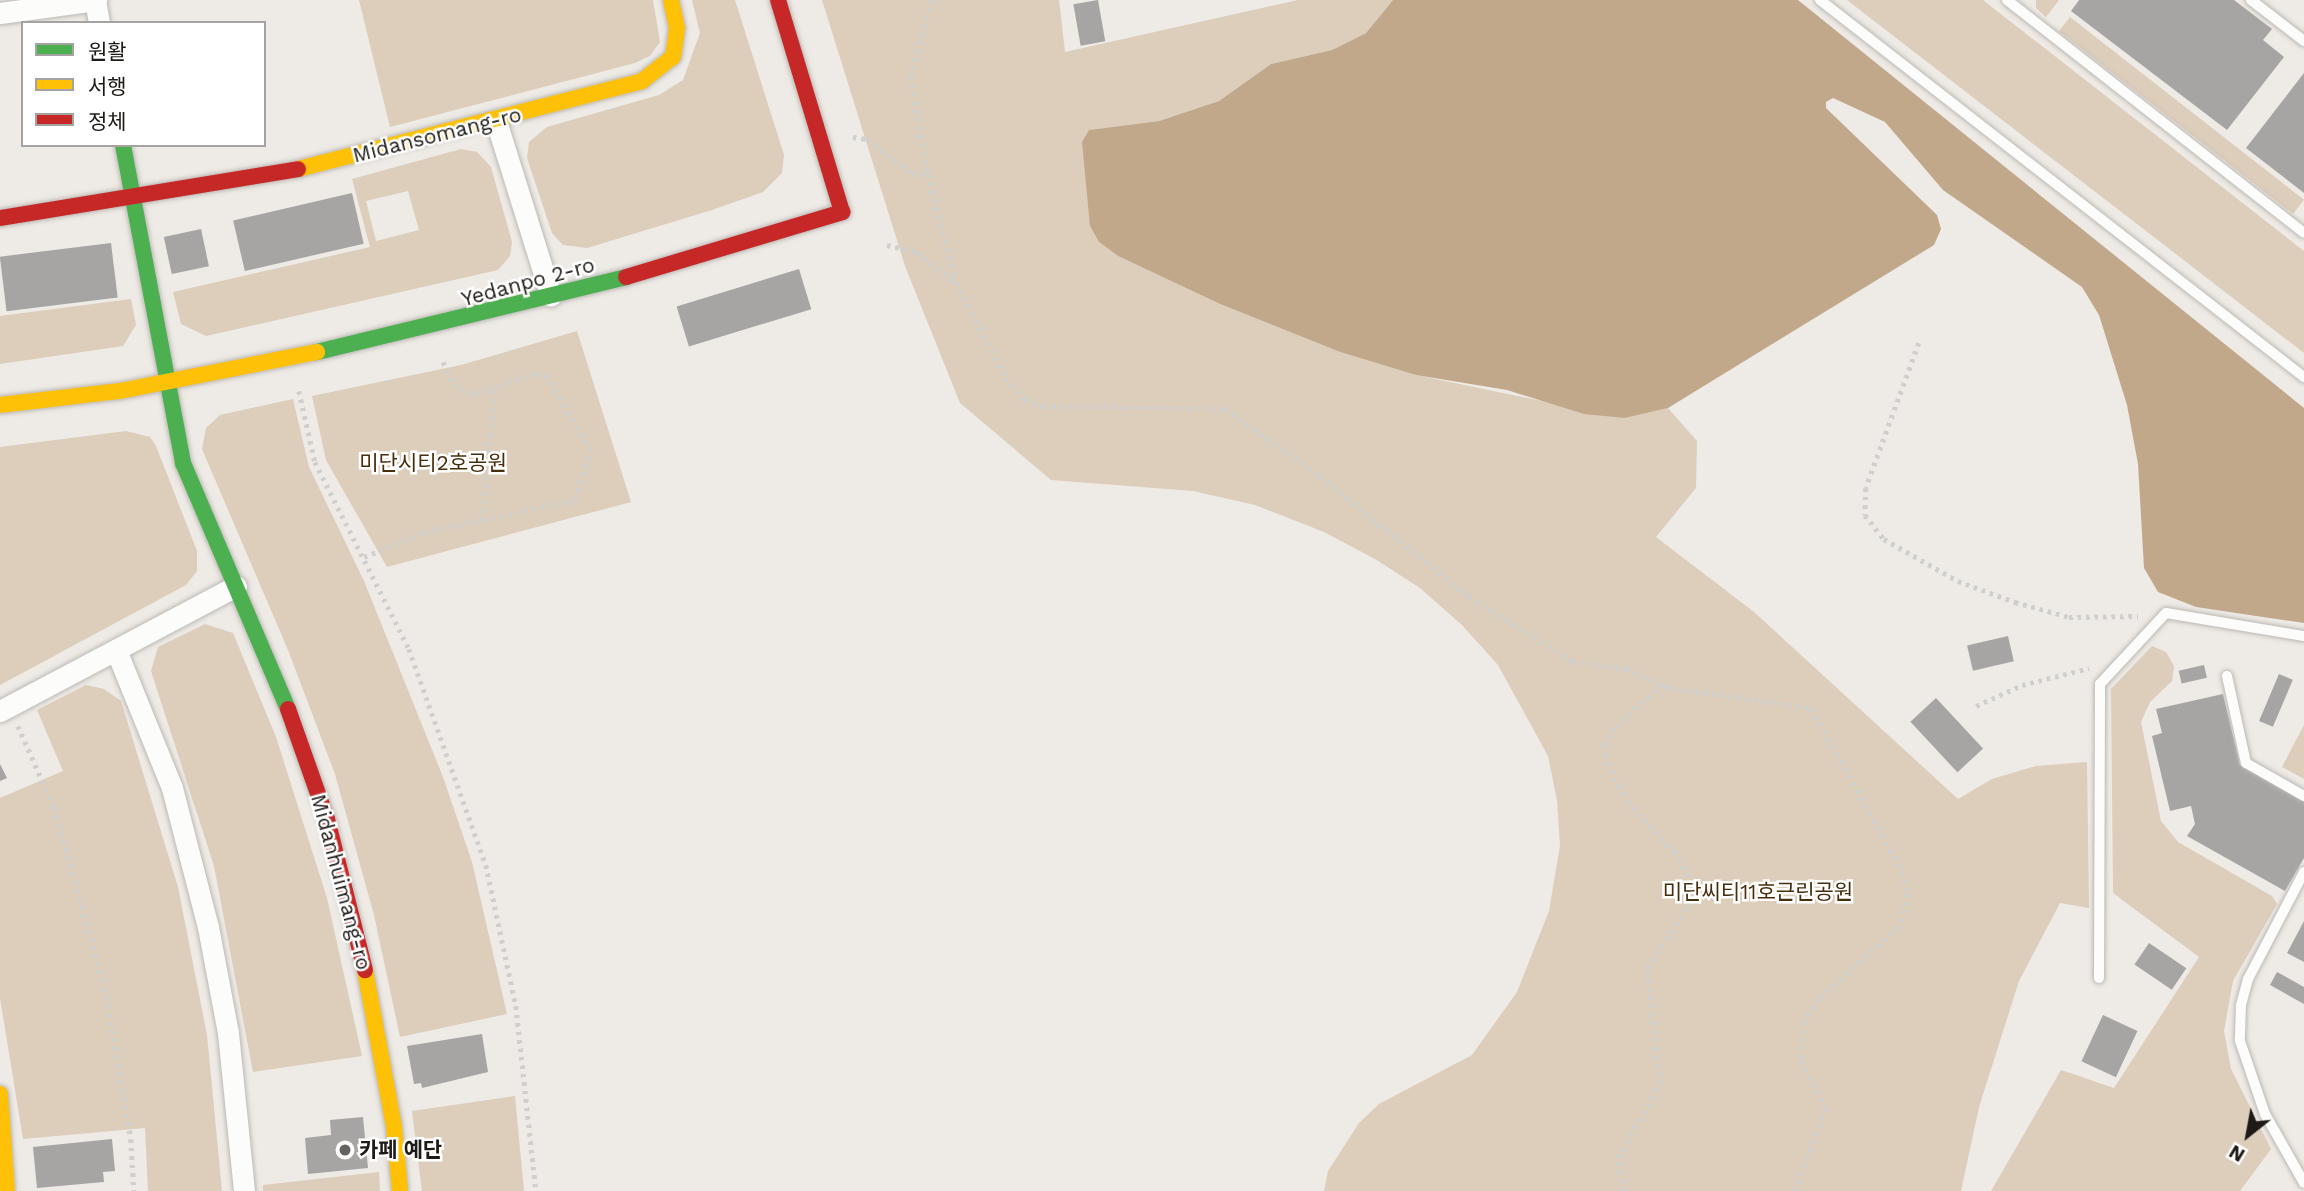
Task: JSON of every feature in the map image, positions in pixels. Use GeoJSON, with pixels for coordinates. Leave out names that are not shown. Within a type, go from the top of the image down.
{"type":"FeatureCollection","features":[{"type":"Feature","properties":{"kind":"street"},"geometry":{"type":"LineString","coordinates":[[0,13],[95,0],[99,21]]}},
{"type":"Feature","properties":{"kind":"street","name":"Midansomang-ro"},"geometry":{"type":"LineString","coordinates":[[0,218],[134,199],[308,167],[496,121],[642,81],[663,69],[677,42],[671,0]]}},
{"type":"Feature","properties":{"kind":"street","name":"Yedanpo 2-ro"},"geometry":{"type":"LineString","coordinates":[[0,405],[167,382],[365,343],[551,296],[842,212],[778,0]]}},
{"type":"Feature","properties":{"kind":"street"},"geometry":{"type":"LineString","coordinates":[[496,121],[551,296]]}},
{"type":"Feature","properties":{"kind":"street"},"geometry":{"type":"LineString","coordinates":[[123,147],[167,382]]}},
{"type":"Feature","properties":{"kind":"street","name":"Midanhuimang-ro"},"geometry":{"type":"LineString","coordinates":[[167,382],[183,463],[284,698],[327,819],[367,976],[394,1126],[400,1191]]}},
{"type":"Feature","properties":{"kind":"street"},"geometry":{"type":"LineString","coordinates":[[8,715],[116,650],[236,586]]}},
{"type":"Feature","properties":{"kind":"street"},"geometry":{"type":"LineString","coordinates":[[116,650],[172,788],[208,927],[228,1033],[244,1191]]}},
{"type":"Feature","properties":{"kind":"street"},"geometry":{"type":"LineString","coordinates":[[0,1094],[7,1191]]}},
{"type":"Feature","properties":{"kind":"lane"},"geometry":{"type":"LineString","coordinates":[[1820,0],[2304,377]]}},
{"type":"Feature","properties":{"kind":"lane"},"geometry":{"type":"LineString","coordinates":[[2007,0],[2304,233]]}},
{"type":"Feature","properties":{"kind":"lane"},"geometry":{"type":"LineString","coordinates":[[2258,2],[2304,41]]}},
{"type":"Feature","properties":{"kind":"lane"},"geometry":{"type":"LineString","coordinates":[[2099,978],[2100,684],[2166,613],[2304,636]]}},
{"type":"Feature","properties":{"kind":"lane"},"geometry":{"type":"LineString","coordinates":[[2227,676],[2246,763],[2304,796]]}},
{"type":"Feature","properties":{"kind":"lane"},"geometry":{"type":"LineString","coordinates":[[2304,872],[2248,979],[2241,1006],[2240,1041],[2265,1114],[2304,1183]]}},
{"type":"Feature","properties":{"kind":"path"},"geometry":{"type":"LineString","coordinates":[[932,0],[911,76],[928,174],[956,282],[1006,378],[1025,400],[1044,406],[1225,409],[1321,477],[1469,597],[1573,661],[1627,669],[1662,685],[1812,708],[1907,883],[1908,907],[1899,928],[1819,999],[1804,1021],[1801,1061],[1826,1108],[1795,1191]]}},
{"type":"Feature","properties":{"kind":"path"},"geometry":{"type":"LineString","coordinates":[[853,137],[867,139],[912,173],[928,174]]}},
{"type":"Feature","properties":{"kind":"path"},"geometry":{"type":"LineString","coordinates":[[887,245],[917,252],[956,282]]}},
{"type":"Feature","properties":{"kind":"path"},"geometry":{"type":"LineString","coordinates":[[1919,343],[1866,488],[1866,515],[1884,539],[1958,582],[2069,617],[2166,613]]}},
{"type":"Feature","properties":{"kind":"path"},"geometry":{"type":"LineString","coordinates":[[364,557],[425,532],[572,503],[590,458],[588,444],[547,377],[535,374],[472,395],[464,392],[448,377],[441,359]]}},
{"type":"Feature","properties":{"kind":"path"},"geometry":{"type":"LineString","coordinates":[[482,520],[495,387]]}},
{"type":"Feature","properties":{"kind":"path"},"geometry":{"type":"LineString","coordinates":[[299,391],[315,463],[409,649],[486,865],[516,1006],[536,1191]]}},
{"type":"Feature","properties":{"kind":"path"},"geometry":{"type":"LineString","coordinates":[[1976,706],[2022,685],[2124,658]]}},
{"type":"Feature","properties":{"kind":"path"},"geometry":{"type":"LineString","coordinates":[[1624,1191],[1618,1158],[1660,1084],[1647,968],[1688,906],[1693,884],[1675,853],[1616,784],[1604,745],[1616,726],[1662,685]]}},
{"type":"Feature","properties":{"kind":"path"},"geometry":{"type":"LineString","coordinates":[[8,715],[54,807],[102,975],[123,1082],[134,1191]]}},
{"type":"Feature","properties":{"kind":"green space"},"geometry":{"type":"Polygon","coordinates":[[[359,0],[653,0],[660,42],[650,56],[635,63],[390,127],[359,0]]]}},
{"type":"Feature","properties":{"kind":"green space"},"geometry":{"type":"Polygon","coordinates":[[[692,0],[735,0],[784,155],[782,173],[763,192],[712,210],[587,248],[563,245],[552,233],[527,158],[529,142],[547,127],[659,95],[683,80],[700,33],[692,0]]]}},
{"type":"Feature","properties":{"kind":"green space","name":"미단씨티11호근린공원"},"geometry":{"type":"Polygon","coordinates":[[[822,0],[1059,0],[1065,52],[1298,0],[1393,0],[1366,33],[1332,50],[1271,64],[1219,101],[1159,121],[1089,130],[1099,242],[1118,256],[1220,304],[1340,352],[1416,375],[1625,418],[1668,408],[1697,441],[1696,488],[1656,537],[1754,612],[1958,799],[1992,779],[2036,766],[2087,762],[2089,908],[2060,903],[2019,981],[1979,1107],[1961,1191],[1324,1191],[1328,1171],[1359,1123],[1379,1104],[1472,1055],[1517,992],[1549,911],[1560,846],[1557,800],[1548,756],[1498,665],[1462,625],[1420,588],[1375,559],[1324,532],[1255,505],[1193,491],[1051,480],[960,403],[905,266],[822,0]]]}},
{"type":"Feature","properties":{"kind":"green space"},"geometry":{"type":"Polygon","coordinates":[[[1847,0],[1983,0],[2304,251],[2304,353],[1847,0]]]}},
{"type":"Feature","properties":{"kind":"green space"},"geometry":{"type":"Polygon","coordinates":[[[2036,0],[2059,0],[2046,17],[2036,8],[2036,0]]]}},
{"type":"Feature","properties":{"kind":"green space"},"geometry":{"type":"Polygon","coordinates":[[[2070,17],[2304,200],[2293,214],[2059,31],[2070,17]]]}},
{"type":"Feature","properties":{"kind":"green space"},"geometry":{"type":"Polygon","coordinates":[[[461,149],[477,152],[491,167],[512,242],[510,256],[498,270],[206,336],[181,324],[173,292],[370,247],[352,179],[461,149]],[[408,191],[366,201],[376,241],[419,230],[408,191]]]}},
{"type":"Feature","properties":{"kind":"green space"},"geometry":{"type":"Polygon","coordinates":[[[131,299],[136,325],[123,346],[0,364],[0,316],[131,299]]]}},
{"type":"Feature","properties":{"kind":"green space","name":"미단시티2호공원"},"geometry":{"type":"Polygon","coordinates":[[[577,331],[631,502],[387,567],[326,460],[312,396],[461,365],[577,331]]]}},
{"type":"Feature","properties":{"kind":"green space"},"geometry":{"type":"Polygon","coordinates":[[[293,399],[309,467],[364,581],[443,777],[472,862],[507,1014],[400,1037],[374,915],[335,774],[288,650],[202,449],[206,428],[220,415],[293,399]]]}},
{"type":"Feature","properties":{"kind":"green space"},"geometry":{"type":"Polygon","coordinates":[[[126,431],[150,437],[156,446],[197,551],[197,571],[186,585],[0,685],[0,447],[126,431]]]}},
{"type":"Feature","properties":{"kind":"green space"},"geometry":{"type":"Polygon","coordinates":[[[205,624],[233,633],[276,737],[327,898],[362,1056],[253,1072],[214,866],[151,671],[158,647],[205,624]]]}},
{"type":"Feature","properties":{"kind":"green space"},"geometry":{"type":"Polygon","coordinates":[[[2152,646],[2166,652],[2174,666],[2172,681],[2150,702],[2141,722],[2161,821],[2178,842],[2272,896],[2277,904],[2233,981],[2224,1031],[2231,1069],[2271,1149],[2240,1191],[1991,1191],[2061,1070],[2114,1088],[2199,957],[2113,893],[2111,689],[2152,646]]]}},
{"type":"Feature","properties":{"kind":"green space"},"geometry":{"type":"Polygon","coordinates":[[[86,685],[104,689],[121,701],[178,887],[207,1035],[222,1191],[148,1191],[145,1128],[23,1139],[0,998],[0,798],[63,771],[37,710],[86,685]]]}},
{"type":"Feature","properties":{"kind":"green space"},"geometry":{"type":"Polygon","coordinates":[[[2304,725],[2304,779],[2282,767],[2304,725]]]}},
{"type":"Feature","properties":{"kind":"green space"},"geometry":{"type":"Polygon","coordinates":[[[515,1096],[524,1191],[422,1191],[412,1111],[515,1096]]]}},
{"type":"Feature","properties":{"kind":"green space"},"geometry":{"type":"Polygon","coordinates":[[[379,1172],[380,1191],[263,1191],[263,1185],[379,1172]]]}},
{"type":"Feature","properties":{"kind":"shaded area"},"geometry":{"type":"Polygon","coordinates":[[[1393,0],[1798,0],[2304,408],[2304,623],[2196,607],[2158,592],[2144,568],[2138,464],[2127,405],[2099,315],[2082,287],[1943,190],[1885,122],[1833,98],[1826,102],[1826,108],[1937,215],[1941,229],[1934,245],[1668,408],[1625,418],[1584,414],[1507,390],[1416,375],[1340,352],[1220,304],[1118,256],[1099,242],[1090,226],[1082,142],[1089,130],[1159,121],[1219,101],[1271,64],[1332,50],[1366,33],[1393,0]]]}},
{"type":"Feature","properties":{"kind":"building"},"geometry":{"type":"Polygon","coordinates":[[[1098,0],[1105,41],[1081,46],[1073,4],[1098,0]]]}},
{"type":"Feature","properties":{"kind":"building"},"geometry":{"type":"Polygon","coordinates":[[[2079,0],[2234,0],[2272,29],[2263,40],[2284,57],[2227,130],[2071,11],[2079,0]]]}},
{"type":"Feature","properties":{"kind":"building"},"geometry":{"type":"Polygon","coordinates":[[[2304,73],[2304,193],[2246,148],[2304,73]]]}},
{"type":"Feature","properties":{"kind":"building"},"geometry":{"type":"Polygon","coordinates":[[[352,193],[364,244],[245,271],[233,220],[352,193]]]}},
{"type":"Feature","properties":{"kind":"building"},"geometry":{"type":"Polygon","coordinates":[[[201,229],[209,266],[172,274],[164,237],[201,229]]]}},
{"type":"Feature","properties":{"kind":"building"},"geometry":{"type":"Polygon","coordinates":[[[111,243],[118,298],[7,311],[0,257],[111,243]]]}},
{"type":"Feature","properties":{"kind":"building"},"geometry":{"type":"Polygon","coordinates":[[[799,269],[811,309],[689,347],[677,306],[799,269]]]}},
{"type":"Feature","properties":{"kind":"building"},"geometry":{"type":"Polygon","coordinates":[[[2008,636],[2014,661],[1973,671],[1967,645],[2008,636]]]}},
{"type":"Feature","properties":{"kind":"building"},"geometry":{"type":"Polygon","coordinates":[[[2204,665],[2207,678],[2182,684],[2179,671],[2204,665]]]}},
{"type":"Feature","properties":{"kind":"building"},"geometry":{"type":"Polygon","coordinates":[[[2279,674],[2293,680],[2273,727],[2259,721],[2279,674]]]}},
{"type":"Feature","properties":{"kind":"building"},"geometry":{"type":"Polygon","coordinates":[[[2223,694],[2240,765],[2304,801],[2304,858],[2285,891],[2187,836],[2195,824],[2191,806],[2170,811],[2152,736],[2162,733],[2156,709],[2223,694]]]}},
{"type":"Feature","properties":{"kind":"building"},"geometry":{"type":"Polygon","coordinates":[[[1936,698],[1983,748],[1957,772],[1910,722],[1936,698]]]}},
{"type":"Feature","properties":{"kind":"building"},"geometry":{"type":"Polygon","coordinates":[[[0,764],[7,778],[0,781],[0,764]]]}},
{"type":"Feature","properties":{"kind":"building"},"geometry":{"type":"Polygon","coordinates":[[[2304,921],[2304,962],[2287,953],[2304,921]]]}},
{"type":"Feature","properties":{"kind":"building"},"geometry":{"type":"Polygon","coordinates":[[[2149,943],[2186,968],[2172,990],[2134,965],[2149,943]]]}},
{"type":"Feature","properties":{"kind":"building"},"geometry":{"type":"Polygon","coordinates":[[[2277,972],[2304,987],[2304,1004],[2270,985],[2277,972]]]}},
{"type":"Feature","properties":{"kind":"building"},"geometry":{"type":"Polygon","coordinates":[[[2103,1015],[2137,1031],[2116,1077],[2081,1061],[2103,1015]]]}},
{"type":"Feature","properties":{"kind":"building"},"geometry":{"type":"Polygon","coordinates":[[[482,1034],[488,1072],[422,1088],[421,1083],[414,1084],[407,1046],[482,1034]]]}},
{"type":"Feature","properties":{"kind":"building"},"geometry":{"type":"Polygon","coordinates":[[[363,1117],[368,1168],[308,1174],[305,1138],[331,1135],[330,1120],[363,1117]]]}},
{"type":"Feature","properties":{"kind":"building"},"geometry":{"type":"Polygon","coordinates":[[[112,1139],[115,1171],[103,1172],[104,1182],[37,1188],[33,1147],[112,1139]]]}},
{"type":"Feature","properties":{"kind":"traffic: fast"},"geometry":{"type":"LineString","coordinates":[[123,147],[183,463],[288,709]]}},
{"type":"Feature","properties":{"kind":"traffic: fast"},"geometry":{"type":"LineString","coordinates":[[317,352],[626,277]]}},
{"type":"Feature","properties":{"kind":"traffic: slow"},"geometry":{"type":"LineString","coordinates":[[298,169],[642,81],[673,57],[677,28],[671,0]]}},
{"type":"Feature","properties":{"kind":"traffic: slow"},"geometry":{"type":"LineString","coordinates":[[0,405],[120,391],[317,352]]}},
{"type":"Feature","properties":{"kind":"traffic: slow"},"geometry":{"type":"LineString","coordinates":[[365,970],[394,1127],[400,1191]]}},
{"type":"Feature","properties":{"kind":"traffic: slow"},"geometry":{"type":"LineString","coordinates":[[0,1094],[7,1191]]}},
{"type":"Feature","properties":{"kind":"traffic: jam"},"geometry":{"type":"LineString","coordinates":[[626,277],[842,212],[778,0]]}},
{"type":"Feature","properties":{"kind":"traffic: jam"},"geometry":{"type":"LineString","coordinates":[[0,218],[298,169]]}},
{"type":"Feature","properties":{"kind":"traffic: jam"},"geometry":{"type":"LineString","coordinates":[[288,709],[327,819],[365,970]]}},
{"type":"Feature","properties":{"kind":"place","name":"카페 예단"},"geometry":{"type":"Point","coordinates":[345,1150]}}]}
